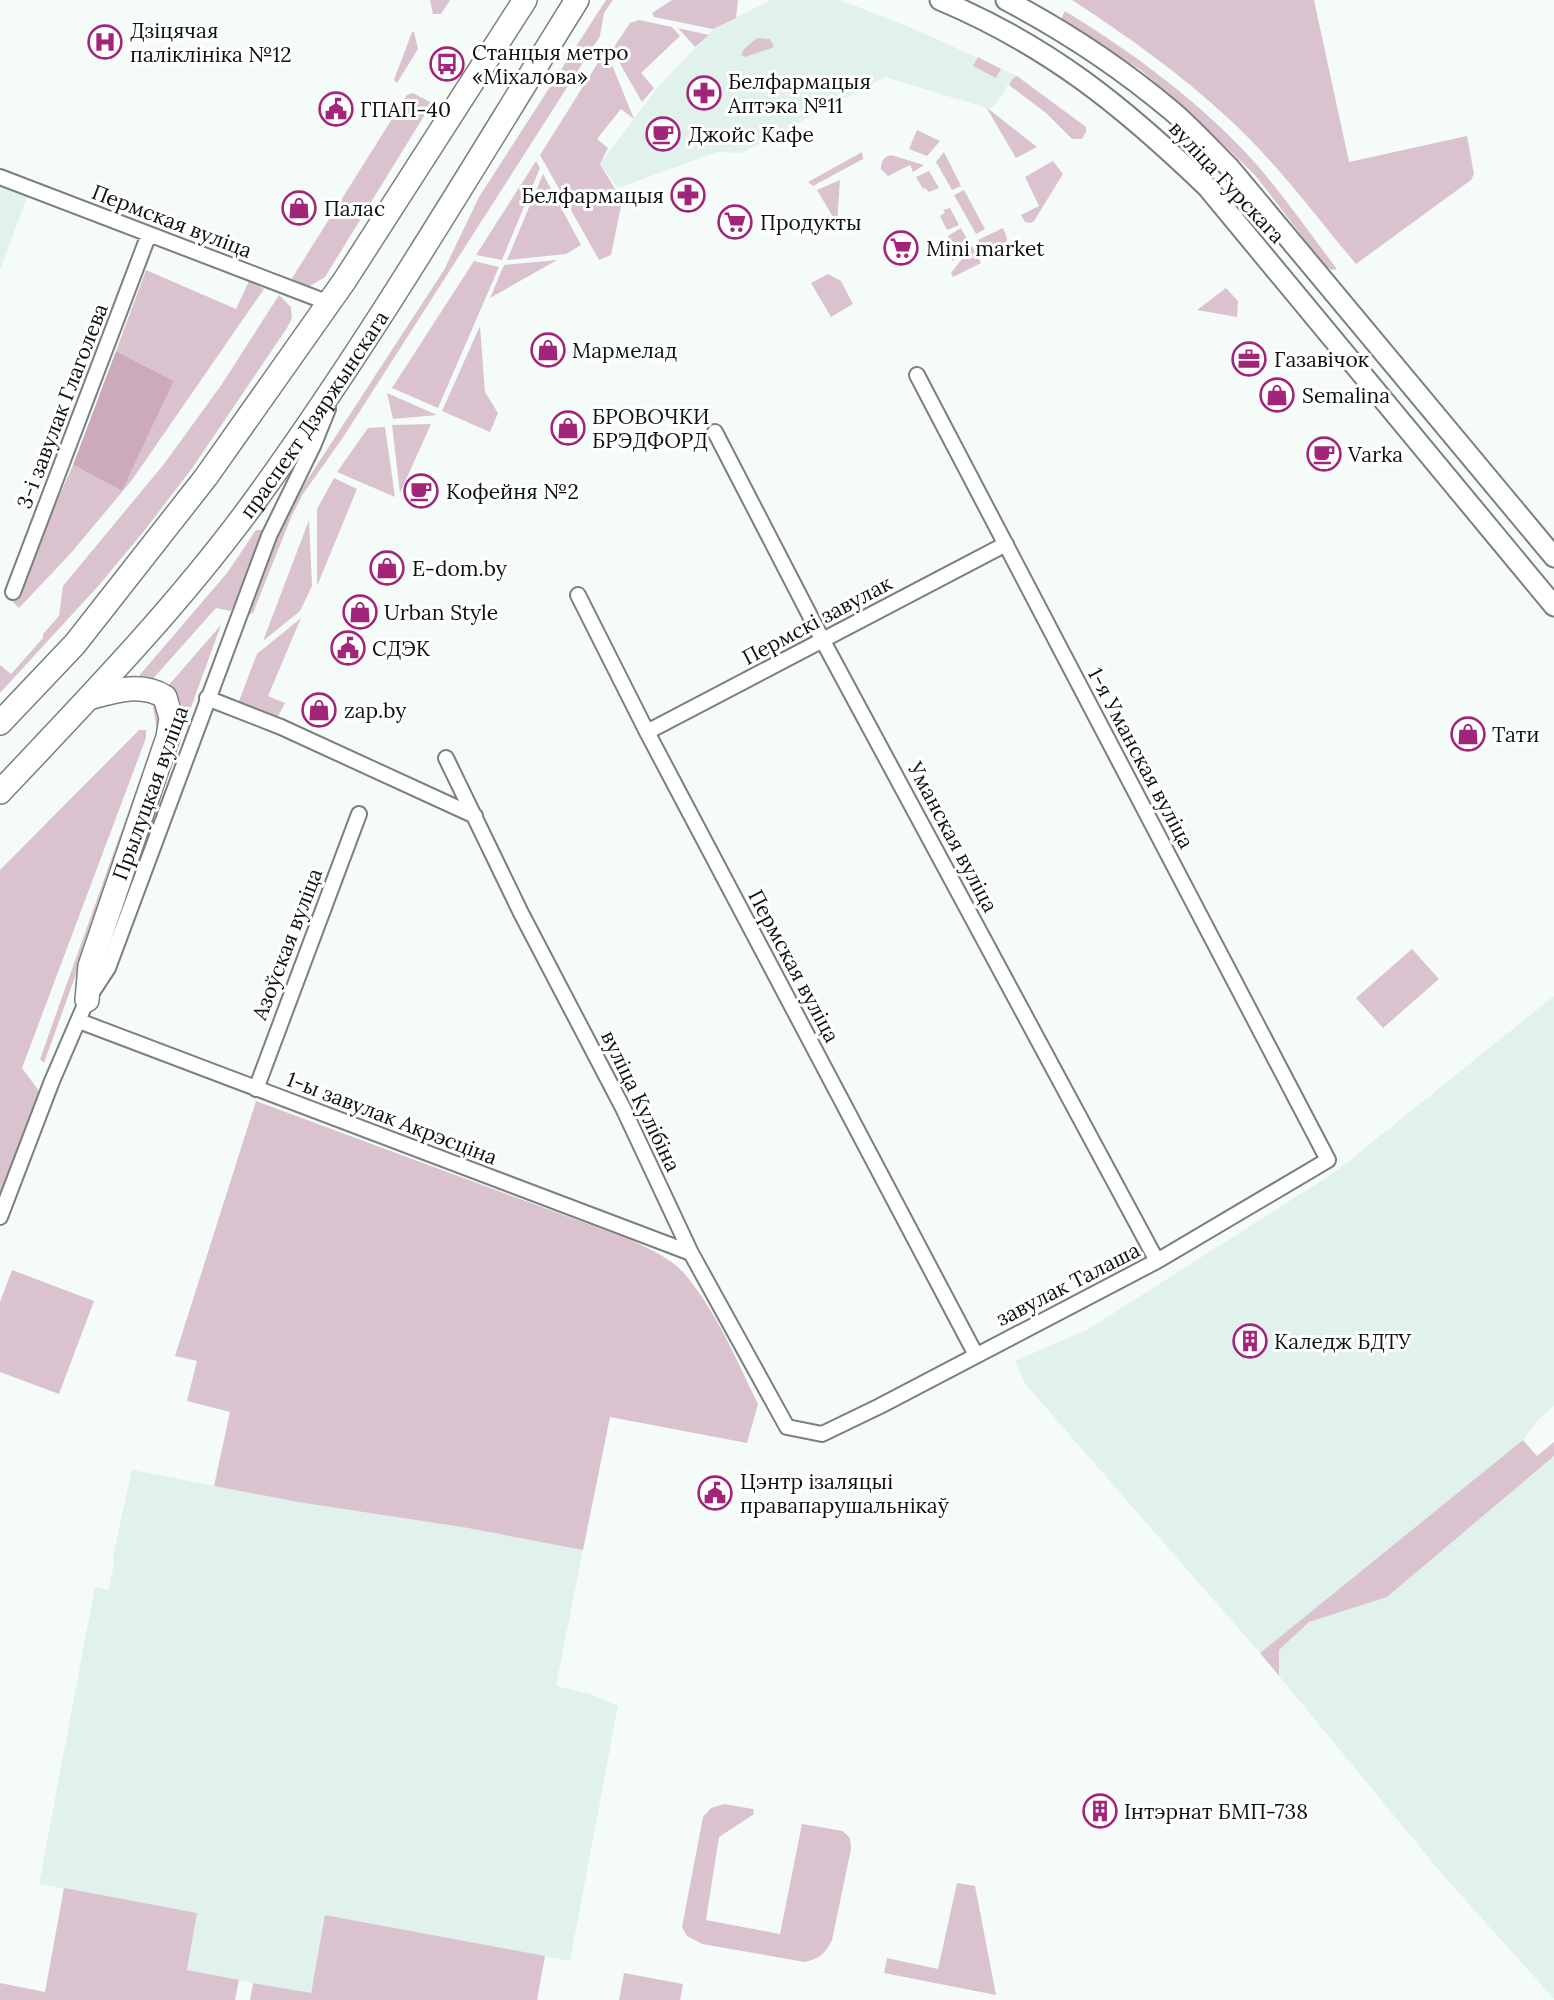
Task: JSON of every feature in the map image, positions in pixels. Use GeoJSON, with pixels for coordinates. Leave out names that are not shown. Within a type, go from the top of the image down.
{"type":"FeatureCollection","features":[{"type":"Feature","properties":{"kind":"main road"},"geometry":{"type":"LineString","coordinates":[[0,723],[75,644],[206,477],[329,303],[525,0]]}},
{"type":"Feature","properties":{"kind":"main road","name":"праспект Дзяржынскага"},"geometry":{"type":"LineString","coordinates":[[0,792],[144,638],[253,504],[338,382],[578,0]]}},
{"type":"Feature","properties":{"kind":"main road","name":"вуліца Гурскага"},"geometry":{"type":"LineString","coordinates":[[940,0],[985,19],[1038,48],[1107,97],[1152,134],[1207,187],[1545,583],[1554,606]]}},
{"type":"Feature","properties":{"kind":"main road"},"geometry":{"type":"LineString","coordinates":[[985,19],[996,0]]}},
{"type":"Feature","properties":{"kind":"main road","name":"вуліца Гурскага"},"geometry":{"type":"LineString","coordinates":[[1006,0],[1052,24],[1124,73],[1174,113],[1230,168],[1554,558]]}},
{"type":"Feature","properties":{"kind":"main road"},"geometry":{"type":"LineString","coordinates":[[1107,97],[1124,73]]}},
{"type":"Feature","properties":{"kind":"main road"},"geometry":{"type":"LineString","coordinates":[[1295,292],[1319,272]]}},
{"type":"Feature","properties":{"kind":"main road"},"geometry":{"type":"LineString","coordinates":[[1312,313],[1336,293]]}},
{"type":"Feature","properties":{"kind":"main road"},"geometry":{"type":"LineString","coordinates":[[83,1010],[90,966],[168,737],[171,718],[165,697],[155,691],[115,691],[89,698]]}},
{"type":"Feature","properties":{"kind":"street","name":"Пермская вуліца"},"geometry":{"type":"LineString","coordinates":[[0,177],[329,303]]}},
{"type":"Feature","properties":{"kind":"street","name":"3-і завулак Глаголева"},"geometry":{"type":"LineString","coordinates":[[13,592],[149,234]]}},
{"type":"Feature","properties":{"kind":"street","name":"1-я Уманская вуліца"},"geometry":{"type":"LineString","coordinates":[[917,375],[1328,1160]]}},
{"type":"Feature","properties":{"kind":"street","name":"Прылуцкая вуліца"},"geometry":{"type":"LineString","coordinates":[[0,1217],[52,1081],[83,1010],[108,968],[269,536],[313,446],[338,382]]}},
{"type":"Feature","properties":{"kind":"street","name":"Уманская вуліца"},"geometry":{"type":"LineString","coordinates":[[715,432],[823,640],[1157,1261]]}},
{"type":"Feature","properties":{"kind":"street","name":"Пермскі завулак"},"geometry":{"type":"LineString","coordinates":[[647,732],[1006,544]]}},
{"type":"Feature","properties":{"kind":"street","name":"Пермская вуліца"},"geometry":{"type":"LineString","coordinates":[[579,595],[647,732],[976,1355]]}},
{"type":"Feature","properties":{"kind":"street"},"geometry":{"type":"LineString","coordinates":[[207,698],[281,727],[475,816]]}},
{"type":"Feature","properties":{"kind":"street","name":"вуліца Кулібіна"},"geometry":{"type":"LineString","coordinates":[[446,758],[521,913],[623,1108],[691,1253],[787,1427],[822,1434]]}},
{"type":"Feature","properties":{"kind":"street","name":"Азоўская вуліца"},"geometry":{"type":"LineString","coordinates":[[256,1089],[359,814]]}},
{"type":"Feature","properties":{"kind":"street","name":"1-ы завулак Акрэсціна"},"geometry":{"type":"LineString","coordinates":[[83,1010],[256,1089],[691,1253]]}},
{"type":"Feature","properties":{"kind":"street","name":"завулак Талаша"},"geometry":{"type":"LineString","coordinates":[[822,1434],[1157,1261],[1328,1160]]}},
{"type":"Feature","properties":{"kind":"shaded area"},"geometry":{"type":"Polygon","coordinates":[[[430,0],[450,0],[441,14],[433,14],[430,0]]]}},
{"type":"Feature","properties":{"kind":"shaded area"},"geometry":{"type":"Polygon","coordinates":[[[606,0],[613,0],[604,13],[600,36],[344,436],[303,494],[253,613],[245,616],[272,546],[298,494],[444,270],[479,197],[606,0]]]}},
{"type":"Feature","properties":{"kind":"shaded area"},"geometry":{"type":"Polygon","coordinates":[[[672,0],[738,0],[736,18],[713,29],[654,17],[652,13],[672,0]]]}},
{"type":"Feature","properties":{"kind":"shaded area"},"geometry":{"type":"Polygon","coordinates":[[[771,0],[840,0],[919,31],[1017,76],[1012,78],[999,100],[990,109],[885,77],[742,153],[717,152],[618,188],[600,164],[659,86],[713,29],[771,0]]]}},
{"type":"Feature","properties":{"kind":"shaded area"},"geometry":{"type":"Polygon","coordinates":[[[1072,0],[1314,0],[1349,162],[1467,136],[1474,174],[1471,180],[1356,264],[1279,171],[1229,119],[1153,56],[1072,0]]]}},
{"type":"Feature","properties":{"kind":"shaded area"},"geometry":{"type":"Polygon","coordinates":[[[1065,11],[1167,81],[1237,143],[1258,166],[1337,269],[1332,270],[1325,266],[1255,175],[1198,120],[1142,71],[1061,19],[1065,11]]]}},
{"type":"Feature","properties":{"kind":"shaded area"},"geometry":{"type":"Polygon","coordinates":[[[639,20],[672,27],[680,36],[641,73],[654,88],[642,102],[612,50],[630,23],[639,20]]]}},
{"type":"Feature","properties":{"kind":"shaded area"},"geometry":{"type":"Polygon","coordinates":[[[678,28],[709,35],[695,47],[678,28]]]}},
{"type":"Feature","properties":{"kind":"shaded area"},"geometry":{"type":"Polygon","coordinates":[[[412,32],[418,49],[397,83],[394,80],[412,32]]]}},
{"type":"Feature","properties":{"kind":"shaded area"},"geometry":{"type":"Polygon","coordinates":[[[757,38],[770,39],[774,47],[745,57],[741,55],[744,49],[757,38]]]}},
{"type":"Feature","properties":{"kind":"shaded area"},"geometry":{"type":"Polygon","coordinates":[[[608,55],[634,119],[621,109],[597,139],[608,148],[600,164],[622,201],[611,255],[599,260],[540,155],[601,58],[608,55]]]}},
{"type":"Feature","properties":{"kind":"shaded area"},"geometry":{"type":"Polygon","coordinates":[[[978,57],[1001,69],[996,78],[973,66],[978,57]]]}},
{"type":"Feature","properties":{"kind":"shaded area"},"geometry":{"type":"Polygon","coordinates":[[[1017,76],[1086,127],[1082,139],[1072,139],[1046,113],[1009,85],[1017,76]]]}},
{"type":"Feature","properties":{"kind":"shaded area"},"geometry":{"type":"Polygon","coordinates":[[[413,93],[432,103],[325,277],[310,286],[289,283],[407,95],[413,93]]]}},
{"type":"Feature","properties":{"kind":"shaded area"},"geometry":{"type":"Polygon","coordinates":[[[986,107],[1037,147],[1016,158],[986,107]]]}},
{"type":"Feature","properties":{"kind":"shaded area"},"geometry":{"type":"Polygon","coordinates":[[[917,130],[940,141],[927,156],[909,149],[917,130]]]}},
{"type":"Feature","properties":{"kind":"shaded area"},"geometry":{"type":"Polygon","coordinates":[[[862,152],[863,159],[813,186],[808,182],[862,152]]]}},
{"type":"Feature","properties":{"kind":"shaded area"},"geometry":{"type":"Polygon","coordinates":[[[944,152],[961,186],[952,190],[936,162],[944,152]]]}},
{"type":"Feature","properties":{"kind":"shaded area"},"geometry":{"type":"Polygon","coordinates":[[[891,155],[924,165],[913,172],[910,165],[888,176],[881,166],[884,158],[891,155]]]}},
{"type":"Feature","properties":{"kind":"shaded area"},"geometry":{"type":"Polygon","coordinates":[[[536,161],[540,168],[502,260],[476,255],[536,161]]]}},
{"type":"Feature","properties":{"kind":"shaded area"},"geometry":{"type":"Polygon","coordinates":[[[1053,161],[1063,174],[1034,221],[1025,222],[1021,215],[1039,206],[1025,177],[1053,161]]]}},
{"type":"Feature","properties":{"kind":"shaded area"},"geometry":{"type":"Polygon","coordinates":[[[929,171],[939,188],[929,192],[923,189],[916,177],[929,171]]]}},
{"type":"Feature","properties":{"kind":"shaded area"},"geometry":{"type":"Polygon","coordinates":[[[543,174],[581,245],[566,254],[507,260],[543,174]]]}},
{"type":"Feature","properties":{"kind":"shaded area"},"geometry":{"type":"Polygon","coordinates":[[[840,180],[837,224],[817,190],[840,180]]]}},
{"type":"Feature","properties":{"kind":"shaded area"},"geometry":{"type":"Polygon","coordinates":[[[0,184],[28,194],[0,270],[0,184]]]}},
{"type":"Feature","properties":{"kind":"shaded area"},"geometry":{"type":"Polygon","coordinates":[[[964,190],[985,229],[976,234],[954,195],[964,190]]]}},
{"type":"Feature","properties":{"kind":"shaded area"},"geometry":{"type":"Polygon","coordinates":[[[950,208],[959,225],[947,230],[940,216],[945,213],[943,210],[950,208]]]}},
{"type":"Feature","properties":{"kind":"shaded area"},"geometry":{"type":"Polygon","coordinates":[[[961,228],[968,241],[953,261],[948,251],[953,247],[948,236],[961,228]]]}},
{"type":"Feature","properties":{"kind":"shaded area"},"geometry":{"type":"Polygon","coordinates":[[[1003,228],[1007,238],[1005,249],[989,259],[978,240],[1003,228]]]}},
{"type":"Feature","properties":{"kind":"shaded area"},"geometry":{"type":"Polygon","coordinates":[[[972,246],[981,263],[953,277],[951,273],[972,246]]]}},
{"type":"Feature","properties":{"kind":"shaded area"},"geometry":{"type":"Polygon","coordinates":[[[557,260],[490,298],[504,265],[557,260]]]}},
{"type":"Feature","properties":{"kind":"shaded area"},"geometry":{"type":"Polygon","coordinates":[[[474,261],[499,267],[438,408],[392,388],[474,261]]]}},
{"type":"Feature","properties":{"kind":"shaded area"},"geometry":{"type":"Polygon","coordinates":[[[146,270],[236,309],[249,281],[264,289],[132,480],[71,553],[19,608],[12,601],[73,465],[122,491],[174,381],[116,351],[146,270]]]}},
{"type":"Feature","properties":{"kind":"shaded area"},"geometry":{"type":"Polygon","coordinates":[[[828,274],[841,281],[853,304],[831,317],[811,283],[828,274]]]}},
{"type":"Feature","properties":{"kind":"shaded area"},"geometry":{"type":"Polygon","coordinates":[[[1226,288],[1238,301],[1237,317],[1197,310],[1226,288]]]}},
{"type":"Feature","properties":{"kind":"shaded area"},"geometry":{"type":"Polygon","coordinates":[[[279,295],[291,307],[292,318],[287,328],[193,467],[100,584],[0,693],[0,665],[11,674],[43,638],[43,634],[59,616],[63,586],[164,464],[222,384],[279,295]]]}},
{"type":"Feature","properties":{"kind":"shaded area"},"geometry":{"type":"Polygon","coordinates":[[[480,326],[485,392],[498,413],[490,432],[442,411],[480,326]]]}},
{"type":"Feature","properties":{"kind":"shaded area"},"geometry":{"type":"Polygon","coordinates":[[[116,351],[174,381],[122,491],[73,465],[116,351]]]}},
{"type":"Feature","properties":{"kind":"shaded area"},"geometry":{"type":"Polygon","coordinates":[[[387,393],[437,415],[393,419],[387,393]]]}},
{"type":"Feature","properties":{"kind":"shaded area"},"geometry":{"type":"Polygon","coordinates":[[[431,424],[400,493],[392,425],[431,424]]]}},
{"type":"Feature","properties":{"kind":"shaded area"},"geometry":{"type":"Polygon","coordinates":[[[385,427],[395,497],[337,472],[368,428],[385,427]]]}},
{"type":"Feature","properties":{"kind":"shaded area"},"geometry":{"type":"Polygon","coordinates":[[[334,478],[357,489],[317,586],[317,509],[334,478]]]}},
{"type":"Feature","properties":{"kind":"shaded area"},"geometry":{"type":"Polygon","coordinates":[[[309,520],[312,586],[300,611],[263,641],[309,520]]]}},
{"type":"Feature","properties":{"kind":"shaded area"},"geometry":{"type":"Polygon","coordinates":[[[256,530],[263,530],[264,535],[231,611],[216,608],[150,682],[138,677],[227,573],[256,530]]]}},
{"type":"Feature","properties":{"kind":"shaded area"},"geometry":{"type":"Polygon","coordinates":[[[301,618],[268,696],[285,703],[278,716],[239,701],[257,654],[301,618]]]}},
{"type":"Feature","properties":{"kind":"shaded area"},"geometry":{"type":"Polygon","coordinates":[[[221,625],[185,721],[180,701],[168,686],[221,625]]]}},
{"type":"Feature","properties":{"kind":"shaded area"},"geometry":{"type":"Polygon","coordinates":[[[157,701],[164,730],[44,1063],[40,1059],[157,731],[153,707],[157,701]]]}},
{"type":"Feature","properties":{"kind":"shaded area"},"geometry":{"type":"Polygon","coordinates":[[[139,730],[146,730],[146,738],[22,1068],[42,1095],[0,1204],[0,870],[139,730]]]}},
{"type":"Feature","properties":{"kind":"shaded area"},"geometry":{"type":"Polygon","coordinates":[[[1412,949],[1439,979],[1383,1028],[1356,998],[1412,949]]]}},
{"type":"Feature","properties":{"kind":"shaded area"},"geometry":{"type":"Polygon","coordinates":[[[1554,996],[1554,1406],[1539,1419],[1523,1440],[1260,1653],[1026,1385],[1015,1361],[1087,1330],[1335,1172],[1554,996]]]}},
{"type":"Feature","properties":{"kind":"shaded area"},"geometry":{"type":"Polygon","coordinates":[[[256,1101],[631,1240],[671,1261],[694,1285],[715,1317],[758,1404],[747,1443],[610,1417],[583,1550],[214,1486],[230,1412],[187,1401],[197,1361],[175,1356],[256,1101]]]}},
{"type":"Feature","properties":{"kind":"shaded area"},"geometry":{"type":"Polygon","coordinates":[[[12,1270],[94,1301],[59,1394],[0,1372],[0,1302],[12,1270]]]}},
{"type":"Feature","properties":{"kind":"shaded area"},"geometry":{"type":"Polygon","coordinates":[[[1523,1440],[1537,1456],[1554,1442],[1554,1456],[1387,1597],[1309,1622],[1279,1650],[1279,1676],[1260,1653],[1523,1440]]]}},
{"type":"Feature","properties":{"kind":"shaded area"},"geometry":{"type":"Polygon","coordinates":[[[1554,1456],[1554,1999],[1443,1875],[1279,1676],[1279,1650],[1309,1622],[1387,1597],[1554,1456]]]}},
{"type":"Feature","properties":{"kind":"shaded area"},"geometry":{"type":"Polygon","coordinates":[[[132,1470],[298,1502],[468,1528],[583,1550],[556,1686],[590,1694],[618,1706],[570,1961],[326,1915],[310,1994],[187,1970],[197,1913],[39,1884],[95,1587],[109,1590],[113,1556],[132,1470]]]}},
{"type":"Feature","properties":{"kind":"shaded area"},"geometry":{"type":"Polygon","coordinates":[[[724,1804],[753,1809],[754,1814],[719,1837],[706,1920],[780,1934],[802,1824],[843,1831],[850,1838],[851,1849],[832,1940],[818,1957],[805,1962],[702,1944],[687,1936],[682,1927],[703,1817],[711,1808],[724,1804]]]}},
{"type":"Feature","properties":{"kind":"shaded area"},"geometry":{"type":"Polygon","coordinates":[[[957,1883],[975,1886],[996,1995],[884,1973],[887,1958],[938,1969],[957,1883]]]}},
{"type":"Feature","properties":{"kind":"shaded area"},"geometry":{"type":"Polygon","coordinates":[[[64,1888],[197,1913],[187,1970],[239,1980],[235,2000],[0,2000],[0,1983],[45,1992],[64,1888]]]}},
{"type":"Feature","properties":{"kind":"shaded area"},"geometry":{"type":"Polygon","coordinates":[[[325,1915],[545,1956],[537,2000],[250,2000],[253,1983],[311,1993],[325,1915]]]}},
{"type":"Feature","properties":{"kind":"shaded area"},"geometry":{"type":"Polygon","coordinates":[[[624,1973],[683,1984],[680,2000],[619,2000],[624,1973]]]}},
{"type":"Feature","properties":{"kind":"place","name":"Дзіцячая паліклініка №12"},"geometry":{"type":"Point","coordinates":[105,42]}},
{"type":"Feature","properties":{"kind":"place","name":"Станцыя метро «Міхалова»"},"geometry":{"type":"Point","coordinates":[447,64]}},
{"type":"Feature","properties":{"kind":"place","name":"Белфармацыя Аптэка №11"},"geometry":{"type":"Point","coordinates":[704,93]}},
{"type":"Feature","properties":{"kind":"place","name":"ГПАП-40"},"geometry":{"type":"Point","coordinates":[336,109]}},
{"type":"Feature","properties":{"kind":"place","name":"Джойс Кафе"},"geometry":{"type":"Point","coordinates":[663,134]}},
{"type":"Feature","properties":{"kind":"place","name":"Белфармацыя"},"geometry":{"type":"Point","coordinates":[688,195]}},
{"type":"Feature","properties":{"kind":"place","name":"Палас"},"geometry":{"type":"Point","coordinates":[299,208]}},
{"type":"Feature","properties":{"kind":"place","name":"Продукты"},"geometry":{"type":"Point","coordinates":[735,222]}},
{"type":"Feature","properties":{"kind":"place","name":"Mini market"},"geometry":{"type":"Point","coordinates":[901,248]}},
{"type":"Feature","properties":{"kind":"place","name":"Мармелад"},"geometry":{"type":"Point","coordinates":[548,350]}},
{"type":"Feature","properties":{"kind":"place","name":"Газавічок"},"geometry":{"type":"Point","coordinates":[1249,359]}},
{"type":"Feature","properties":{"kind":"place","name":"Semalina"},"geometry":{"type":"Point","coordinates":[1277,395]}},
{"type":"Feature","properties":{"kind":"place","name":"БРОВОЧКИ БРЭДФОРД"},"geometry":{"type":"Point","coordinates":[568,428]}},
{"type":"Feature","properties":{"kind":"place","name":"Varka"},"geometry":{"type":"Point","coordinates":[1324,454]}},
{"type":"Feature","properties":{"kind":"place","name":"Кофейня №2"},"geometry":{"type":"Point","coordinates":[421,491]}},
{"type":"Feature","properties":{"kind":"place","name":"E-dom.by"},"geometry":{"type":"Point","coordinates":[387,568]}},
{"type":"Feature","properties":{"kind":"place","name":"Urban Style"},"geometry":{"type":"Point","coordinates":[360,612]}},
{"type":"Feature","properties":{"kind":"place","name":"СДЭК"},"geometry":{"type":"Point","coordinates":[348,648]}},
{"type":"Feature","properties":{"kind":"place","name":"zap.by"},"geometry":{"type":"Point","coordinates":[319,710]}},
{"type":"Feature","properties":{"kind":"place","name":"Тати"},"geometry":{"type":"Point","coordinates":[1468,734]}},
{"type":"Feature","properties":{"kind":"place","name":"Каледж БДТУ"},"geometry":{"type":"Point","coordinates":[1250,1341]}},
{"type":"Feature","properties":{"kind":"place","name":"Цэнтр ізаляцыі правапарушальнікаў"},"geometry":{"type":"Point","coordinates":[715,1493]}},
{"type":"Feature","properties":{"kind":"place","name":"Інтэрнат БМП-738"},"geometry":{"type":"Point","coordinates":[1100,1811]}}]}
